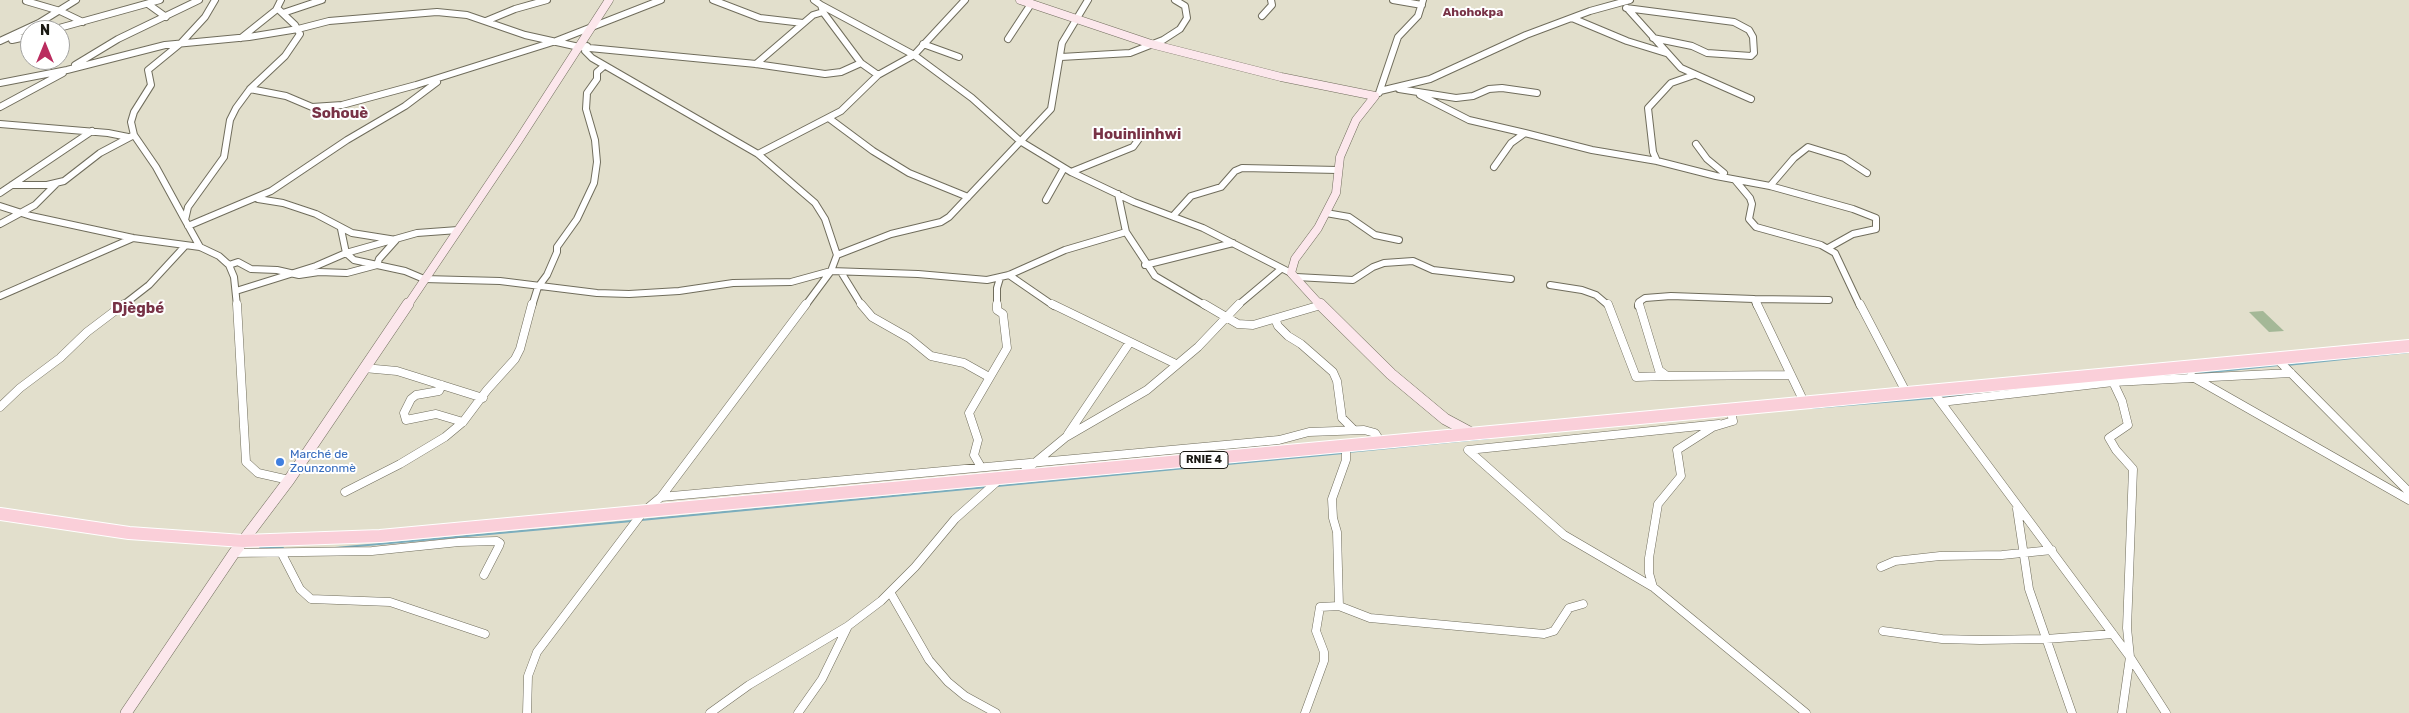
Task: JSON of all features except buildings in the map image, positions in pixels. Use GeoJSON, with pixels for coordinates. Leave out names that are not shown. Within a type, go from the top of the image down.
{"type":"FeatureCollection","features":[{"type":"Feature","properties":{"kind":"main road","name":"RNIE 4"},"geometry":{"type":"LineString","coordinates":[[0,514],[129,533],[243,541],[376,544],[643,512],[1018,476],[1346,451],[1382,444],[1730,408],[2409,346]]}},
{"type":"Feature","properties":{"kind":"street"},"geometry":{"type":"LineString","coordinates":[[26,0],[60,10],[83,22]]}},
{"type":"Feature","properties":{"kind":"street"},"geometry":{"type":"LineString","coordinates":[[0,42],[34,26],[76,0]]}},
{"type":"Feature","properties":{"kind":"street"},"geometry":{"type":"LineString","coordinates":[[70,25],[160,0]]}},
{"type":"Feature","properties":{"kind":"street"},"geometry":{"type":"LineString","coordinates":[[70,68],[118,39],[199,0]]}},
{"type":"Feature","properties":{"kind":"street"},"geometry":{"type":"LineString","coordinates":[[200,247],[156,167],[131,136],[131,122],[134,112],[151,85],[147,73],[148,70],[181,43],[205,17],[215,0]]}},
{"type":"Feature","properties":{"kind":"street"},"geometry":{"type":"LineString","coordinates":[[241,38],[278,8],[281,0]]}},
{"type":"Feature","properties":{"kind":"street"},"geometry":{"type":"LineString","coordinates":[[283,13],[322,0]]}},
{"type":"Feature","properties":{"kind":"street"},"geometry":{"type":"LineString","coordinates":[[486,21],[544,0]]}},
{"type":"Feature","properties":{"kind":"street"},"geometry":{"type":"LineString","coordinates":[[126,713],[234,553],[289,480],[583,46],[609,0]]}},
{"type":"Feature","properties":{"kind":"street"},"geometry":{"type":"LineString","coordinates":[[250,89],[286,96],[304,106],[321,108],[342,105],[449,75],[556,40],[661,0]]}},
{"type":"Feature","properties":{"kind":"street"},"geometry":{"type":"LineString","coordinates":[[713,0],[760,18],[803,23]]}},
{"type":"Feature","properties":{"kind":"street"},"geometry":{"type":"LineString","coordinates":[[814,0],[822,8],[861,64],[878,75]]}},
{"type":"Feature","properties":{"kind":"street"},"geometry":{"type":"LineString","coordinates":[[758,154],[830,119],[842,111],[878,75],[914,55],[965,0]]}},
{"type":"Feature","properties":{"kind":"street"},"geometry":{"type":"LineString","coordinates":[[1020,0],[1151,44],[1272,75],[1378,94],[1430,79],[1526,35],[1630,0]]}},
{"type":"Feature","properties":{"kind":"street"},"geometry":{"type":"LineString","coordinates":[[837,255],[891,234],[946,220],[1051,109],[1065,35],[1088,0]]}},
{"type":"Feature","properties":{"kind":"street"},"geometry":{"type":"LineString","coordinates":[[1061,57],[1130,53],[1173,35],[1180,29],[1187,18],[1185,6],[1175,0]]}},
{"type":"Feature","properties":{"kind":"street"},"geometry":{"type":"LineString","coordinates":[[1262,16],[1272,5],[1271,0]]}},
{"type":"Feature","properties":{"kind":"street"},"geometry":{"type":"LineString","coordinates":[[1293,275],[1295,259],[1326,213],[1336,193],[1340,157],[1356,120],[1378,94],[1398,37],[1412,24],[1423,2],[1393,0]]}},
{"type":"Feature","properties":{"kind":"street"},"geometry":{"type":"LineString","coordinates":[[148,4],[166,17]]}},
{"type":"Feature","properties":{"kind":"street"},"geometry":{"type":"LineString","coordinates":[[1008,39],[1030,4]]}},
{"type":"Feature","properties":{"kind":"street"},"geometry":{"type":"LineString","coordinates":[[1622,4],[1681,68],[1752,99]]}},
{"type":"Feature","properties":{"kind":"street"},"geometry":{"type":"LineString","coordinates":[[1622,4],[1734,22],[1749,30],[1754,53],[1751,56],[1707,53],[1692,46],[1653,38]]}},
{"type":"Feature","properties":{"kind":"street"},"geometry":{"type":"LineString","coordinates":[[187,223],[188,207],[224,157],[230,120],[236,108],[250,89],[291,48],[300,34],[298,29],[278,8]]}},
{"type":"Feature","properties":{"kind":"street"},"geometry":{"type":"LineString","coordinates":[[756,64],[822,8]]}},
{"type":"Feature","properties":{"kind":"street"},"geometry":{"type":"LineString","coordinates":[[822,8],[914,55],[972,98],[1020,141],[1071,172],[1233,243],[1293,275],[1321,305],[1422,400],[1446,419],[1473,434]]}},
{"type":"Feature","properties":{"kind":"street"},"geometry":{"type":"LineString","coordinates":[[70,69],[140,51],[181,43],[241,38],[298,29],[329,21],[437,12],[449,12],[486,21],[525,35],[583,46],[834,74],[861,64]]}},
{"type":"Feature","properties":{"kind":"street"},"geometry":{"type":"LineString","coordinates":[[1572,18],[1627,41],[1666,53]]}},
{"type":"Feature","properties":{"kind":"street"},"geometry":{"type":"LineString","coordinates":[[0,42],[20,38]]}},
{"type":"Feature","properties":{"kind":"street"},"geometry":{"type":"LineString","coordinates":[[923,44],[958,57]]}},
{"type":"Feature","properties":{"kind":"street"},"geometry":{"type":"LineString","coordinates":[[527,713],[528,676],[537,652],[643,512],[661,498],[831,272],[837,255],[826,219],[815,203],[758,154],[604,66],[586,53],[583,46]]}},
{"type":"Feature","properties":{"kind":"street"},"geometry":{"type":"LineString","coordinates":[[345,492],[400,464],[445,437],[463,422],[506,370],[520,349],[525,325],[538,287],[547,275],[557,252],[557,247],[577,219],[594,183],[597,162],[595,140],[586,109],[587,93],[597,79],[597,72],[604,66]]}},
{"type":"Feature","properties":{"kind":"street"},"geometry":{"type":"LineString","coordinates":[[0,84],[67,70]]}},
{"type":"Feature","properties":{"kind":"street"},"geometry":{"type":"LineString","coordinates":[[0,107],[67,70]]}},
{"type":"Feature","properties":{"kind":"street"},"geometry":{"type":"LineString","coordinates":[[187,223],[258,199],[347,140],[406,106],[429,87],[449,75]]}},
{"type":"Feature","properties":{"kind":"street"},"geometry":{"type":"LineString","coordinates":[[1657,160],[1653,152],[1648,108],[1671,83],[1694,75]]}},
{"type":"Feature","properties":{"kind":"street"},"geometry":{"type":"LineString","coordinates":[[1394,88],[1465,98],[1489,89],[1502,88],[1537,93]]}},
{"type":"Feature","properties":{"kind":"street"},"geometry":{"type":"LineString","coordinates":[[1414,92],[1469,120],[1592,150],[1657,160],[1704,173],[1770,186],[1853,209],[1876,218],[1876,229],[1853,234],[1837,241],[1828,248]]}},
{"type":"Feature","properties":{"kind":"street"},"geometry":{"type":"LineString","coordinates":[[830,119],[873,151],[909,173],[968,197]]}},
{"type":"Feature","properties":{"kind":"street"},"geometry":{"type":"LineString","coordinates":[[0,124],[131,136]]}},
{"type":"Feature","properties":{"kind":"street"},"geometry":{"type":"LineString","coordinates":[[0,193],[92,131]]}},
{"type":"Feature","properties":{"kind":"street"},"geometry":{"type":"LineString","coordinates":[[1494,167],[1510,143],[1524,132]]}},
{"type":"Feature","properties":{"kind":"street"},"geometry":{"type":"LineString","coordinates":[[0,224],[41,200],[57,183],[70,177],[100,153],[131,136]]}},
{"type":"Feature","properties":{"kind":"street"},"geometry":{"type":"LineString","coordinates":[[1071,172],[1133,146],[1138,143],[1141,136]]}},
{"type":"Feature","properties":{"kind":"street"},"geometry":{"type":"LineString","coordinates":[[1696,144],[1710,161],[1724,173]]}},
{"type":"Feature","properties":{"kind":"street"},"geometry":{"type":"LineString","coordinates":[[1770,186],[1794,158],[1804,148],[1808,147],[1844,158],[1867,172]]}},
{"type":"Feature","properties":{"kind":"street"},"geometry":{"type":"LineString","coordinates":[[1704,173],[1708,170],[1710,161]]}},
{"type":"Feature","properties":{"kind":"street"},"geometry":{"type":"LineString","coordinates":[[1046,200],[1064,168]]}},
{"type":"Feature","properties":{"kind":"street"},"geometry":{"type":"LineString","coordinates":[[1173,216],[1191,196],[1221,187],[1235,171],[1242,168],[1338,170]]}},
{"type":"Feature","properties":{"kind":"street"},"geometry":{"type":"LineString","coordinates":[[1735,180],[1750,198],[1752,204],[1749,219],[1756,227],[1828,248],[1837,258],[1868,322],[1906,392]]}},
{"type":"Feature","properties":{"kind":"street"},"geometry":{"type":"LineString","coordinates":[[12,185],[57,183]]}},
{"type":"Feature","properties":{"kind":"street"},"geometry":{"type":"LineString","coordinates":[[1118,194],[1126,232],[1145,265],[1154,276],[1171,287],[1226,315],[1238,324],[1253,324],[1276,319],[1321,305]]}},
{"type":"Feature","properties":{"kind":"street"},"geometry":{"type":"LineString","coordinates":[[258,199],[283,203],[316,214],[340,229],[365,236],[396,240]]}},
{"type":"Feature","properties":{"kind":"street"},"geometry":{"type":"LineString","coordinates":[[0,206],[133,238],[200,247],[219,256],[229,265],[234,277],[236,291],[246,462],[258,473],[289,480]]}},
{"type":"Feature","properties":{"kind":"street"},"geometry":{"type":"LineString","coordinates":[[1326,213],[1349,217],[1375,235],[1399,240]]}},
{"type":"Feature","properties":{"kind":"street"},"geometry":{"type":"LineString","coordinates":[[340,229],[346,253],[354,260],[405,270],[424,279],[500,281],[597,293],[660,292],[733,283],[791,282],[831,272],[918,274],[973,280],[1005,277],[1066,250],[1126,232]]}},
{"type":"Feature","properties":{"kind":"street"},"geometry":{"type":"LineString","coordinates":[[318,269],[346,253],[427,231],[458,230]]}},
{"type":"Feature","properties":{"kind":"street"},"geometry":{"type":"LineString","coordinates":[[0,296],[133,238]]}},
{"type":"Feature","properties":{"kind":"street"},"geometry":{"type":"LineString","coordinates":[[236,291],[291,274],[318,269],[347,273],[377,265],[379,259],[396,240]]}},
{"type":"Feature","properties":{"kind":"street"},"geometry":{"type":"LineString","coordinates":[[1145,265],[1233,243]]}},
{"type":"Feature","properties":{"kind":"street"},"geometry":{"type":"LineString","coordinates":[[0,407],[35,376],[60,358],[87,332],[149,285],[186,246]]}},
{"type":"Feature","properties":{"kind":"street"},"geometry":{"type":"LineString","coordinates":[[1293,275],[1353,280],[1373,267],[1384,263],[1413,261],[1433,270],[1511,279]]}},
{"type":"Feature","properties":{"kind":"street"},"geometry":{"type":"LineString","coordinates":[[229,265],[238,262],[251,269],[277,270],[291,274]]}},
{"type":"Feature","properties":{"kind":"street"},"geometry":{"type":"LineString","coordinates":[[1018,476],[1066,437],[1147,390],[1203,342],[1226,315],[1281,269]]}},
{"type":"Feature","properties":{"kind":"street"},"geometry":{"type":"LineString","coordinates":[[841,272],[856,299],[872,317],[909,338],[932,356],[964,364],[989,377]]}},
{"type":"Feature","properties":{"kind":"street"},"geometry":{"type":"LineString","coordinates":[[1005,277],[1056,307],[1176,364]]}},
{"type":"Feature","properties":{"kind":"street"},"geometry":{"type":"LineString","coordinates":[[980,467],[974,455],[978,440],[969,414],[1007,348],[1003,314],[997,310],[997,288],[1005,277]]}},
{"type":"Feature","properties":{"kind":"street"},"geometry":{"type":"LineString","coordinates":[[1550,285],[1582,290],[1596,295],[1608,304],[1636,377],[1791,375]]}},
{"type":"Feature","properties":{"kind":"street"},"geometry":{"type":"LineString","coordinates":[[1667,376],[1659,370],[1638,308],[1639,302],[1645,298],[1671,296],[1830,300]]}},
{"type":"Feature","properties":{"kind":"street"},"geometry":{"type":"LineString","coordinates":[[1754,299],[1804,402]]}},
{"type":"Feature","properties":{"kind":"street"},"geometry":{"type":"LineString","coordinates":[[1276,319],[1278,326],[1288,336],[1301,344],[1333,372],[1337,381],[1342,418],[1353,429]]}},
{"type":"Feature","properties":{"kind":"street"},"geometry":{"type":"LineString","coordinates":[[1066,437],[1130,342]]}},
{"type":"Feature","properties":{"kind":"street"},"geometry":{"type":"LineString","coordinates":[[2276,358],[2409,493]]}},
{"type":"Feature","properties":{"kind":"street"},"geometry":{"type":"LineString","coordinates":[[2180,366],[2192,377],[2409,500]]}},
{"type":"Feature","properties":{"kind":"street"},"geometry":{"type":"LineString","coordinates":[[364,368],[397,371],[482,398]]}},
{"type":"Feature","properties":{"kind":"street"},"geometry":{"type":"LineString","coordinates":[[1941,402],[2113,382],[2291,374]]}},
{"type":"Feature","properties":{"kind":"street"},"geometry":{"type":"LineString","coordinates":[[2113,382],[2122,401],[2128,425],[2109,438],[2116,450],[2134,469],[2127,628],[2130,656],[2122,713]]}},
{"type":"Feature","properties":{"kind":"street"},"geometry":{"type":"LineString","coordinates":[[442,385],[439,391],[416,395],[411,399],[404,413],[406,420],[436,414],[463,422]]}},
{"type":"Feature","properties":{"kind":"street"},"geometry":{"type":"LineString","coordinates":[[1932,389],[2017,507],[2052,550],[2130,656],[2166,713]]}},
{"type":"Feature","properties":{"kind":"street"},"geometry":{"type":"LineString","coordinates":[[1730,408],[1733,421],[1719,424],[1468,450],[1564,535],[1653,587],[1806,713]]}},
{"type":"Feature","properties":{"kind":"street"},"geometry":{"type":"LineString","coordinates":[[1653,587],[1649,573],[1658,504],[1681,476],[1677,450],[1719,424]]}},
{"type":"Feature","properties":{"kind":"street"},"geometry":{"type":"LineString","coordinates":[[661,498],[708,491],[1270,441],[1310,432],[1353,429],[1375,433],[1382,444]]}},
{"type":"Feature","properties":{"kind":"street"},"geometry":{"type":"LineString","coordinates":[[1338,606],[1338,532],[1333,518],[1332,499],[1346,451]]}},
{"type":"Feature","properties":{"kind":"street"},"geometry":{"type":"LineString","coordinates":[[2329,454],[2409,493]]}},
{"type":"Feature","properties":{"kind":"street"},"geometry":{"type":"LineString","coordinates":[[710,713],[749,685],[848,626],[890,592],[915,567],[955,518],[1001,478]]}},
{"type":"Feature","properties":{"kind":"street"},"geometry":{"type":"LineString","coordinates":[[2017,507],[2029,589],[2072,713]]}},
{"type":"Feature","properties":{"kind":"street"},"geometry":{"type":"LineString","coordinates":[[234,553],[282,554],[376,544],[497,541],[500,543],[499,546],[484,575]]}},
{"type":"Feature","properties":{"kind":"street"},"geometry":{"type":"LineString","coordinates":[[1881,567],[1895,561],[1940,556],[2002,555],[2052,550]]}},
{"type":"Feature","properties":{"kind":"street"},"geometry":{"type":"LineString","coordinates":[[282,554],[304,594],[311,599],[390,602],[485,634]]}},
{"type":"Feature","properties":{"kind":"street"},"geometry":{"type":"LineString","coordinates":[[890,592],[930,660],[948,682],[965,696],[996,713]]}},
{"type":"Feature","properties":{"kind":"street"},"geometry":{"type":"LineString","coordinates":[[1305,713],[1324,662],[1324,652],[1316,631],[1316,618],[1320,607],[1338,606],[1370,618],[1544,634],[1554,631],[1564,613],[1570,608],[1583,604]]}},
{"type":"Feature","properties":{"kind":"street"},"geometry":{"type":"LineString","coordinates":[[798,713],[822,679],[848,626]]}},
{"type":"Feature","properties":{"kind":"street"},"geometry":{"type":"LineString","coordinates":[[1883,631],[1942,639],[2046,639],[2113,634]]}},
{"type":"Feature","properties":{"kind":"green space"},"geometry":{"type":"Polygon","coordinates":[[[2263,311],[2284,331],[2269,332],[2249,312],[2263,311]]]}},
{"type":"Feature","properties":{"kind":"waterway"},"geometry":{"type":"LineString","coordinates":[[2287,365],[2409,352]]}},
{"type":"Feature","properties":{"kind":"waterway"},"geometry":{"type":"LineString","coordinates":[[2182,375],[2279,365]]}},
{"type":"Feature","properties":{"kind":"waterway"},"geometry":{"type":"LineString","coordinates":[[1941,397],[1981,393]]}},
{"type":"Feature","properties":{"kind":"waterway"},"geometry":{"type":"LineString","coordinates":[[1811,408],[1933,398]]}},
{"type":"Feature","properties":{"kind":"waterway"},"geometry":{"type":"LineString","coordinates":[[1348,452],[1490,438]]}},
{"type":"Feature","properties":{"kind":"waterway"},"geometry":{"type":"LineString","coordinates":[[997,486],[1343,453]]}},
{"type":"Feature","properties":{"kind":"waterway"},"geometry":{"type":"LineString","coordinates":[[641,520],[987,487]]}},
{"type":"Feature","properties":{"kind":"waterway"},"geometry":{"type":"LineString","coordinates":[[335,548],[632,521]]}},
{"type":"Feature","properties":{"kind":"waterway"},"geometry":{"type":"LineString","coordinates":[[260,548],[283,548]]}},
{"type":"Feature","properties":{"kind":"place","name":"Marché de Zounzonmè"},"geometry":{"type":"Point","coordinates":[280,462]}},
{"type":"Feature","properties":{"kind":"district","name":"Ahohokpa"},"geometry":{"type":"Point","coordinates":[1473,13]}},
{"type":"Feature","properties":{"kind":"district","name":"Sohouè"},"geometry":{"type":"Point","coordinates":[340,114]}},
{"type":"Feature","properties":{"kind":"district","name":"Houinlinhwi"},"geometry":{"type":"Point","coordinates":[1137,135]}},
{"type":"Feature","properties":{"kind":"district","name":"Djègbé"},"geometry":{"type":"Point","coordinates":[138,309]}}]}
